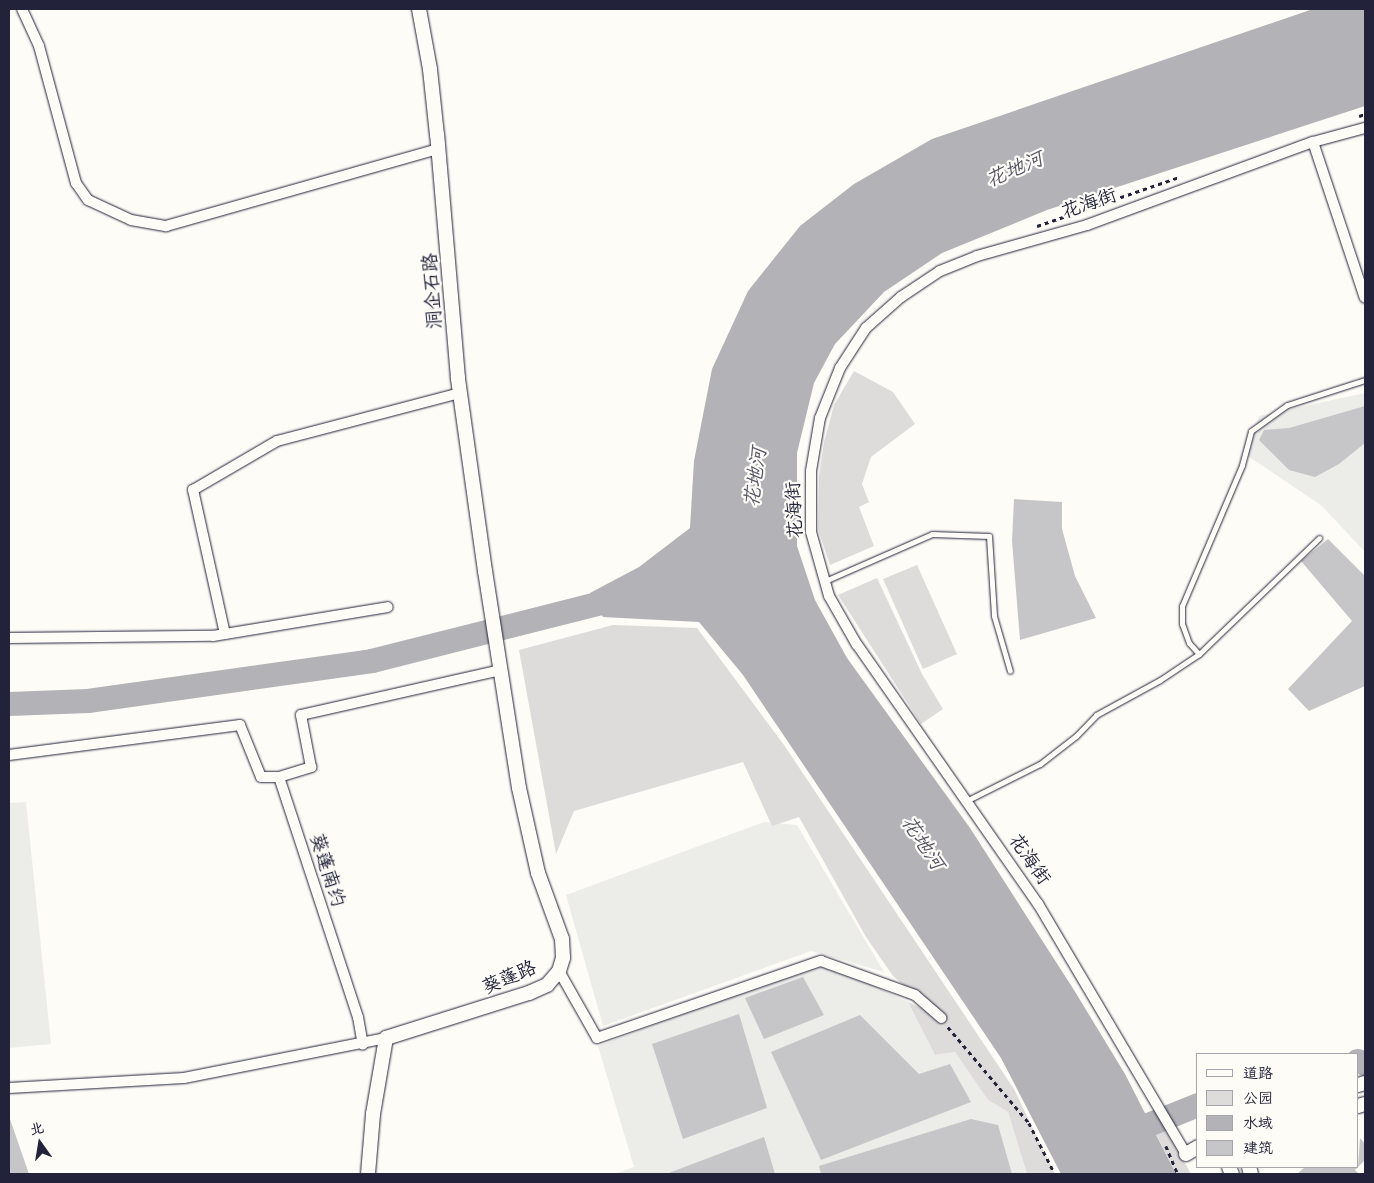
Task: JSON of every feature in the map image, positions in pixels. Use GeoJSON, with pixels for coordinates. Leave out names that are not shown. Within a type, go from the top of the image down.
{"type":"FeatureCollection","features":[{"type":"Feature","properties":{"kind":"street"},"geometry":{"type":"LineString","coordinates":[[22,9],[39,46],[76,183],[88,200],[131,220],[166,226],[439,149]]}},
{"type":"Feature","properties":{"kind":"street","name":"洞企石路"},"geometry":{"type":"LineString","coordinates":[[419,9],[430,69],[439,149],[460,393],[485,571]]}},
{"type":"Feature","properties":{"kind":"street","name":"花海街"},"geometry":{"type":"LineString","coordinates":[[1192,1150],[1153,1102],[1070,953],[858,645],[829,596],[811,532],[811,471],[820,418],[840,368],[866,328],[894,303],[940,271],[977,256],[1086,225],[1313,142],[1365,128]]}},
{"type":"Feature","properties":{"kind":"street"},"geometry":{"type":"LineString","coordinates":[[1313,142],[1365,298]]}},
{"type":"Feature","properties":{"kind":"street"},"geometry":{"type":"LineString","coordinates":[[225,634],[193,490],[277,441],[460,393]]}},
{"type":"Feature","properties":{"kind":"street","name":"葵蓬路"},"geometry":{"type":"LineString","coordinates":[[386,1038],[529,993],[546,985],[559,971],[563,958],[562,939],[538,873],[528,833],[485,571]]}},
{"type":"Feature","properties":{"kind":"street"},"geometry":{"type":"LineString","coordinates":[[9,638],[225,634],[388,607]]}},
{"type":"Feature","properties":{"kind":"street"},"geometry":{"type":"LineString","coordinates":[[9,755],[240,725],[261,777],[279,777],[311,768],[302,715],[500,667]]}},
{"type":"Feature","properties":{"kind":"street","name":"葵蓬南约"},"geometry":{"type":"LineString","coordinates":[[279,777],[358,1017],[364,1045]]}},
{"type":"Feature","properties":{"kind":"street"},"geometry":{"type":"LineString","coordinates":[[559,971],[597,1038],[821,961],[914,995],[941,1018]]}},
{"type":"Feature","properties":{"kind":"street"},"geometry":{"type":"LineString","coordinates":[[9,1088],[184,1078],[364,1045],[386,1038],[373,1114],[368,1174]]}},
{"type":"Feature","properties":{"kind":"lane"},"geometry":{"type":"LineString","coordinates":[[1199,654],[1188,643],[1182,624],[1182,606],[1242,465],[1251,431],[1287,405],[1365,380]]}},
{"type":"Feature","properties":{"kind":"lane"},"geometry":{"type":"LineString","coordinates":[[824,581],[932,534],[989,536],[994,616],[1010,671]]}},
{"type":"Feature","properties":{"kind":"lane"},"geometry":{"type":"LineString","coordinates":[[966,801],[1040,764],[1076,736],[1096,715],[1160,680],[1199,654],[1319,538]]}},
{"type":"Feature","properties":{"kind":"path"},"geometry":{"type":"LineString","coordinates":[[1356,118],[1365,114]]}},
{"type":"Feature","properties":{"kind":"path"},"geometry":{"type":"LineString","coordinates":[[1029,229],[1084,207],[1188,174]]}},
{"type":"Feature","properties":{"kind":"path"},"geometry":{"type":"LineString","coordinates":[[941,1018],[1029,1122],[1055,1174]]}},
{"type":"Feature","properties":{"kind":"path"},"geometry":{"type":"LineString","coordinates":[[1165,1142],[1178,1174]]}},
{"type":"Feature","properties":{"kind":"shaded area"},"geometry":{"type":"Polygon","coordinates":[[[1365,393],[1365,552],[1322,506],[1248,456],[1259,416],[1365,393]]]}},
{"type":"Feature","properties":{"kind":"shaded area"},"geometry":{"type":"Polygon","coordinates":[[[26,802],[51,1044],[9,1048],[9,803],[26,802]]]}},
{"type":"Feature","properties":{"kind":"shaded area"},"geometry":{"type":"Polygon","coordinates":[[[764,822],[797,825],[884,972],[811,951],[603,1026],[566,895],[764,822]]]}},
{"type":"Feature","properties":{"kind":"shaded area"},"geometry":{"type":"Polygon","coordinates":[[[821,961],[908,1002],[935,1055],[955,1052],[988,1100],[1008,1112],[1027,1174],[614,1174],[634,1167],[598,1046],[821,961]]]}},
{"type":"Feature","properties":{"kind":"green space"},"geometry":{"type":"Polygon","coordinates":[[[854,371],[893,392],[915,424],[871,457],[862,484],[869,502],[859,507],[874,546],[830,565],[818,529],[819,476],[824,442],[834,405],[854,371]]]}},
{"type":"Feature","properties":{"kind":"green space"},"geometry":{"type":"Polygon","coordinates":[[[917,565],[957,654],[923,669],[883,579],[917,565]]]}},
{"type":"Feature","properties":{"kind":"green space"},"geometry":{"type":"Polygon","coordinates":[[[877,578],[922,674],[943,709],[921,724],[838,595],[877,578]]]}},
{"type":"Feature","properties":{"kind":"green space"},"geometry":{"type":"Polygon","coordinates":[[[613,625],[697,628],[784,745],[1014,1089],[1055,1174],[1027,1174],[1008,1112],[988,1100],[955,1052],[935,1055],[908,1002],[939,1016],[893,976],[866,937],[799,817],[772,826],[743,762],[574,811],[556,854],[519,650],[613,625]]]}},
{"type":"Feature","properties":{"kind":"green space"},"geometry":{"type":"Polygon","coordinates":[[[1163,1123],[1191,1174],[1176,1174],[1154,1130],[1163,1123]]]}},
{"type":"Feature","properties":{"kind":"water","name":"花地河"},"geometry":{"type":"Polygon","coordinates":[[[1313,9],[1365,9],[1365,106],[1047,210],[942,253],[884,292],[835,344],[814,383],[797,453],[797,546],[815,600],[847,658],[970,828],[1074,990],[1125,1074],[1176,1174],[1061,1174],[1001,1058],[743,675],[699,622],[603,617],[590,593],[639,567],[690,528],[694,461],[712,369],[748,291],[800,226],[854,184],[932,139],[1313,9]]]}},
{"type":"Feature","properties":{"kind":"building"},"geometry":{"type":"Polygon","coordinates":[[[1365,406],[1365,443],[1339,464],[1315,477],[1289,470],[1259,440],[1264,430],[1289,428],[1365,406]]]}},
{"type":"Feature","properties":{"kind":"building"},"geometry":{"type":"Polygon","coordinates":[[[1014,499],[1062,502],[1062,529],[1075,576],[1096,618],[1020,640],[1012,541],[1014,499]]]}},
{"type":"Feature","properties":{"kind":"building"},"geometry":{"type":"Polygon","coordinates":[[[1328,539],[1365,576],[1365,686],[1309,711],[1288,689],[1352,621],[1301,561],[1328,539]]]}},
{"type":"Feature","properties":{"kind":"building"},"geometry":{"type":"Polygon","coordinates":[[[803,977],[824,1015],[764,1039],[745,998],[803,977]]]}},
{"type":"Feature","properties":{"kind":"building"},"geometry":{"type":"Polygon","coordinates":[[[739,1014],[767,1108],[683,1139],[652,1044],[739,1014]]]}},
{"type":"Feature","properties":{"kind":"building"},"geometry":{"type":"Polygon","coordinates":[[[860,1015],[919,1074],[950,1064],[971,1102],[821,1160],[771,1052],[860,1015]]]}},
{"type":"Feature","properties":{"kind":"building"},"geometry":{"type":"Polygon","coordinates":[[[10,1119],[29,1174],[9,1174],[10,1119]]]}},
{"type":"Feature","properties":{"kind":"building"},"geometry":{"type":"Polygon","coordinates":[[[971,1119],[998,1125],[1012,1174],[821,1174],[819,1166],[971,1119]]]}},
{"type":"Feature","properties":{"kind":"building"},"geometry":{"type":"Polygon","coordinates":[[[764,1137],[775,1174],[666,1174],[764,1137]]]}},
{"type":"Feature","properties":{"kind":"building"},"geometry":{"type":"Polygon","coordinates":[[[1360,1138],[1365,1144],[1365,1160],[1359,1166],[1360,1138]]]}},
{"type":"Feature","properties":{"kind":"building"},"geometry":{"type":"Polygon","coordinates":[[[1304,1168],[1357,1168],[1355,1170],[1359,1174],[1297,1174],[1304,1168]]]}},
{"type":"Feature","properties":{"kind":"waterway"},"geometry":{"type":"LineString","coordinates":[[9,704],[88,701],[372,661],[629,596]]}},
{"type":"Feature","properties":{"kind":"waterway"},"geometry":{"type":"LineString","coordinates":[[1359,1061],[1365,1064]]}},
{"type":"Feature","properties":{"kind":"waterway"},"geometry":{"type":"LineString","coordinates":[[1121,1136],[1196,1106]]}}]}
